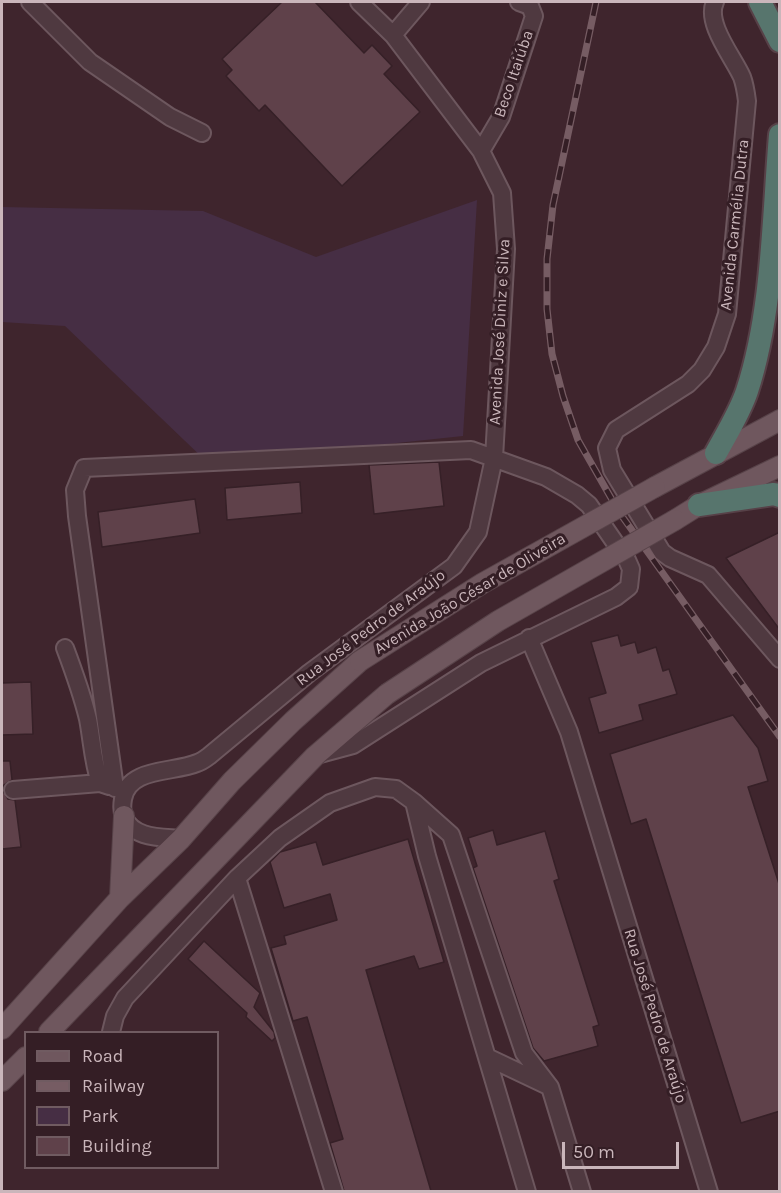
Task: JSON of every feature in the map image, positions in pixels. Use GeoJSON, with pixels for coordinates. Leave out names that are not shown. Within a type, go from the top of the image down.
{"type":"FeatureCollection","features":[{"type":"Feature","properties":{"kind":"highway"},"geometry":{"type":"LineString","coordinates":[[760,2],[780,41]]}},
{"type":"Feature","properties":{"kind":"highway"},"geometry":{"type":"LineString","coordinates":[[716,453],[746,394],[758,354],[769,275],[780,135]]}},
{"type":"Feature","properties":{"kind":"highway"},"geometry":{"type":"LineString","coordinates":[[699,505],[774,494],[780,496]]}},
{"type":"Feature","properties":{"kind":"main road","name":"Avenida João César de Oliveira"},"geometry":{"type":"LineString","coordinates":[[2,1029],[120,898],[181,838],[232,781],[293,721],[360,661],[483,583],[716,453],[780,420]]}},
{"type":"Feature","properties":{"kind":"main road"},"geometry":{"type":"LineString","coordinates":[[50,1031],[315,756],[387,694],[498,621],[699,505],[780,466]]}},
{"type":"Feature","properties":{"kind":"main road"},"geometry":{"type":"LineString","coordinates":[[120,898],[124,816]]}},
{"type":"Feature","properties":{"kind":"main road"},"geometry":{"type":"LineString","coordinates":[[2,1081],[24,1059]]}},
{"type":"Feature","properties":{"kind":"street"},"geometry":{"type":"LineString","coordinates":[[30,2],[90,62],[170,117],[202,133]]}},
{"type":"Feature","properties":{"kind":"street","name":"Avenida José Diniz e Silva"},"geometry":{"type":"LineString","coordinates":[[359,2],[393,35],[481,151],[493,172],[501,193],[506,249],[494,458]]}},
{"type":"Feature","properties":{"kind":"street"},"geometry":{"type":"LineString","coordinates":[[393,35],[421,2]]}},
{"type":"Feature","properties":{"kind":"street","name":"Beco Itaiúba"},"geometry":{"type":"LineString","coordinates":[[481,151],[501,117],[534,16],[530,6],[519,2]]}},
{"type":"Feature","properties":{"kind":"street","name":"Avenida Carmélia Dutra"},"geometry":{"type":"LineString","coordinates":[[715,2],[712,8],[714,23],[742,79],[747,101],[727,314],[716,347],[702,370],[688,384],[616,430],[607,448],[612,470],[662,552],[708,575],[780,659]]}},
{"type":"Feature","properties":{"kind":"street"},"geometry":{"type":"LineString","coordinates":[[113,788],[77,516],[75,490],[84,468],[471,450],[546,477],[577,495],[589,505],[631,568],[629,587],[616,597],[481,663],[353,745],[315,756]]}},
{"type":"Feature","properties":{"kind":"street","name":"Rua José Pedro de Araújo"},"geometry":{"type":"LineString","coordinates":[[113,788],[156,772],[196,764],[209,756],[309,673],[454,566],[478,532],[494,458]]}},
{"type":"Feature","properties":{"kind":"street","name":"Rua José Pedro de Araújo"},"geometry":{"type":"LineString","coordinates":[[529,639],[568,732],[709,1191]]}},
{"type":"Feature","properties":{"kind":"street"},"geometry":{"type":"LineString","coordinates":[[65,648],[79,684],[96,770],[113,788],[131,828],[141,833],[181,838]]}},
{"type":"Feature","properties":{"kind":"street"},"geometry":{"type":"LineString","coordinates":[[111,1031],[115,1016],[125,998],[237,878],[280,838],[330,803],[375,787],[396,789],[451,835],[524,1053],[550,1087],[582,1191]]}},
{"type":"Feature","properties":{"kind":"street"},"geometry":{"type":"LineString","coordinates":[[13,789],[113,788]]}},
{"type":"Feature","properties":{"kind":"street"},"geometry":{"type":"LineString","coordinates":[[414,802],[427,856],[527,1191]]}},
{"type":"Feature","properties":{"kind":"street"},"geometry":{"type":"LineString","coordinates":[[237,878],[334,1191]]}},
{"type":"Feature","properties":{"kind":"street"},"geometry":{"type":"LineString","coordinates":[[488,1057],[550,1087]]}},
{"type":"Feature","properties":{"kind":"green space"},"geometry":{"type":"Polygon","coordinates":[[[477,200],[463,436],[208,463],[65,326],[2,322],[2,207],[203,211],[316,257],[477,200]]]}},
{"type":"Feature","properties":{"kind":"building"},"geometry":{"type":"Polygon","coordinates":[[[282,2],[315,2],[364,53],[372,45],[392,66],[384,74],[420,112],[342,186],[265,105],[259,111],[226,76],[232,70],[222,59],[282,2]]]}},
{"type":"Feature","properties":{"kind":"building"},"geometry":{"type":"Polygon","coordinates":[[[439,462],[444,506],[374,514],[369,465],[439,462]]]}},
{"type":"Feature","properties":{"kind":"building"},"geometry":{"type":"Polygon","coordinates":[[[300,482],[302,513],[227,520],[225,488],[300,482]]]}},
{"type":"Feature","properties":{"kind":"building"},"geometry":{"type":"Polygon","coordinates":[[[195,499],[200,533],[102,547],[98,512],[195,499]]]}},
{"type":"Feature","properties":{"kind":"building"},"geometry":{"type":"Polygon","coordinates":[[[780,532],[780,630],[726,558],[780,532]]]}},
{"type":"Feature","properties":{"kind":"building"},"geometry":{"type":"Polygon","coordinates":[[[618,635],[621,646],[635,642],[638,653],[656,647],[663,671],[669,669],[677,694],[639,705],[643,720],[599,733],[589,698],[606,693],[591,642],[618,635]]]}},
{"type":"Feature","properties":{"kind":"building"},"geometry":{"type":"Polygon","coordinates":[[[31,682],[33,734],[2,735],[2,683],[31,682]]]}},
{"type":"Feature","properties":{"kind":"building"},"geometry":{"type":"Polygon","coordinates":[[[733,715],[758,748],[768,781],[748,787],[780,887],[780,1111],[741,1123],[646,819],[631,824],[610,754],[733,715]]]}},
{"type":"Feature","properties":{"kind":"building"},"geometry":{"type":"Polygon","coordinates":[[[2,761],[10,761],[12,780],[4,785],[3,791],[8,799],[15,800],[21,847],[2,849],[2,761]]]}},
{"type":"Feature","properties":{"kind":"building"},"geometry":{"type":"Polygon","coordinates":[[[493,830],[497,845],[545,831],[559,879],[554,881],[599,1025],[593,1027],[598,1046],[544,1061],[533,1048],[473,868],[477,866],[468,838],[493,830]]]}},
{"type":"Feature","properties":{"kind":"building"},"geometry":{"type":"Polygon","coordinates":[[[408,839],[444,962],[419,969],[414,956],[366,970],[431,1191],[344,1191],[330,1143],[343,1139],[307,1017],[293,1021],[271,948],[286,944],[284,936],[337,920],[330,894],[284,908],[270,862],[280,852],[316,842],[323,865],[408,839]]]}},
{"type":"Feature","properties":{"kind":"building"},"geometry":{"type":"Polygon","coordinates":[[[204,941],[260,993],[254,1007],[274,1032],[275,1038],[272,1041],[246,1017],[247,1013],[188,959],[204,941]]]}},
{"type":"Feature","properties":{"kind":"railway"},"geometry":{"type":"LineString","coordinates":[[596,2],[553,205],[547,259],[547,309],[552,354],[578,440],[619,512],[780,737]]}}]}
